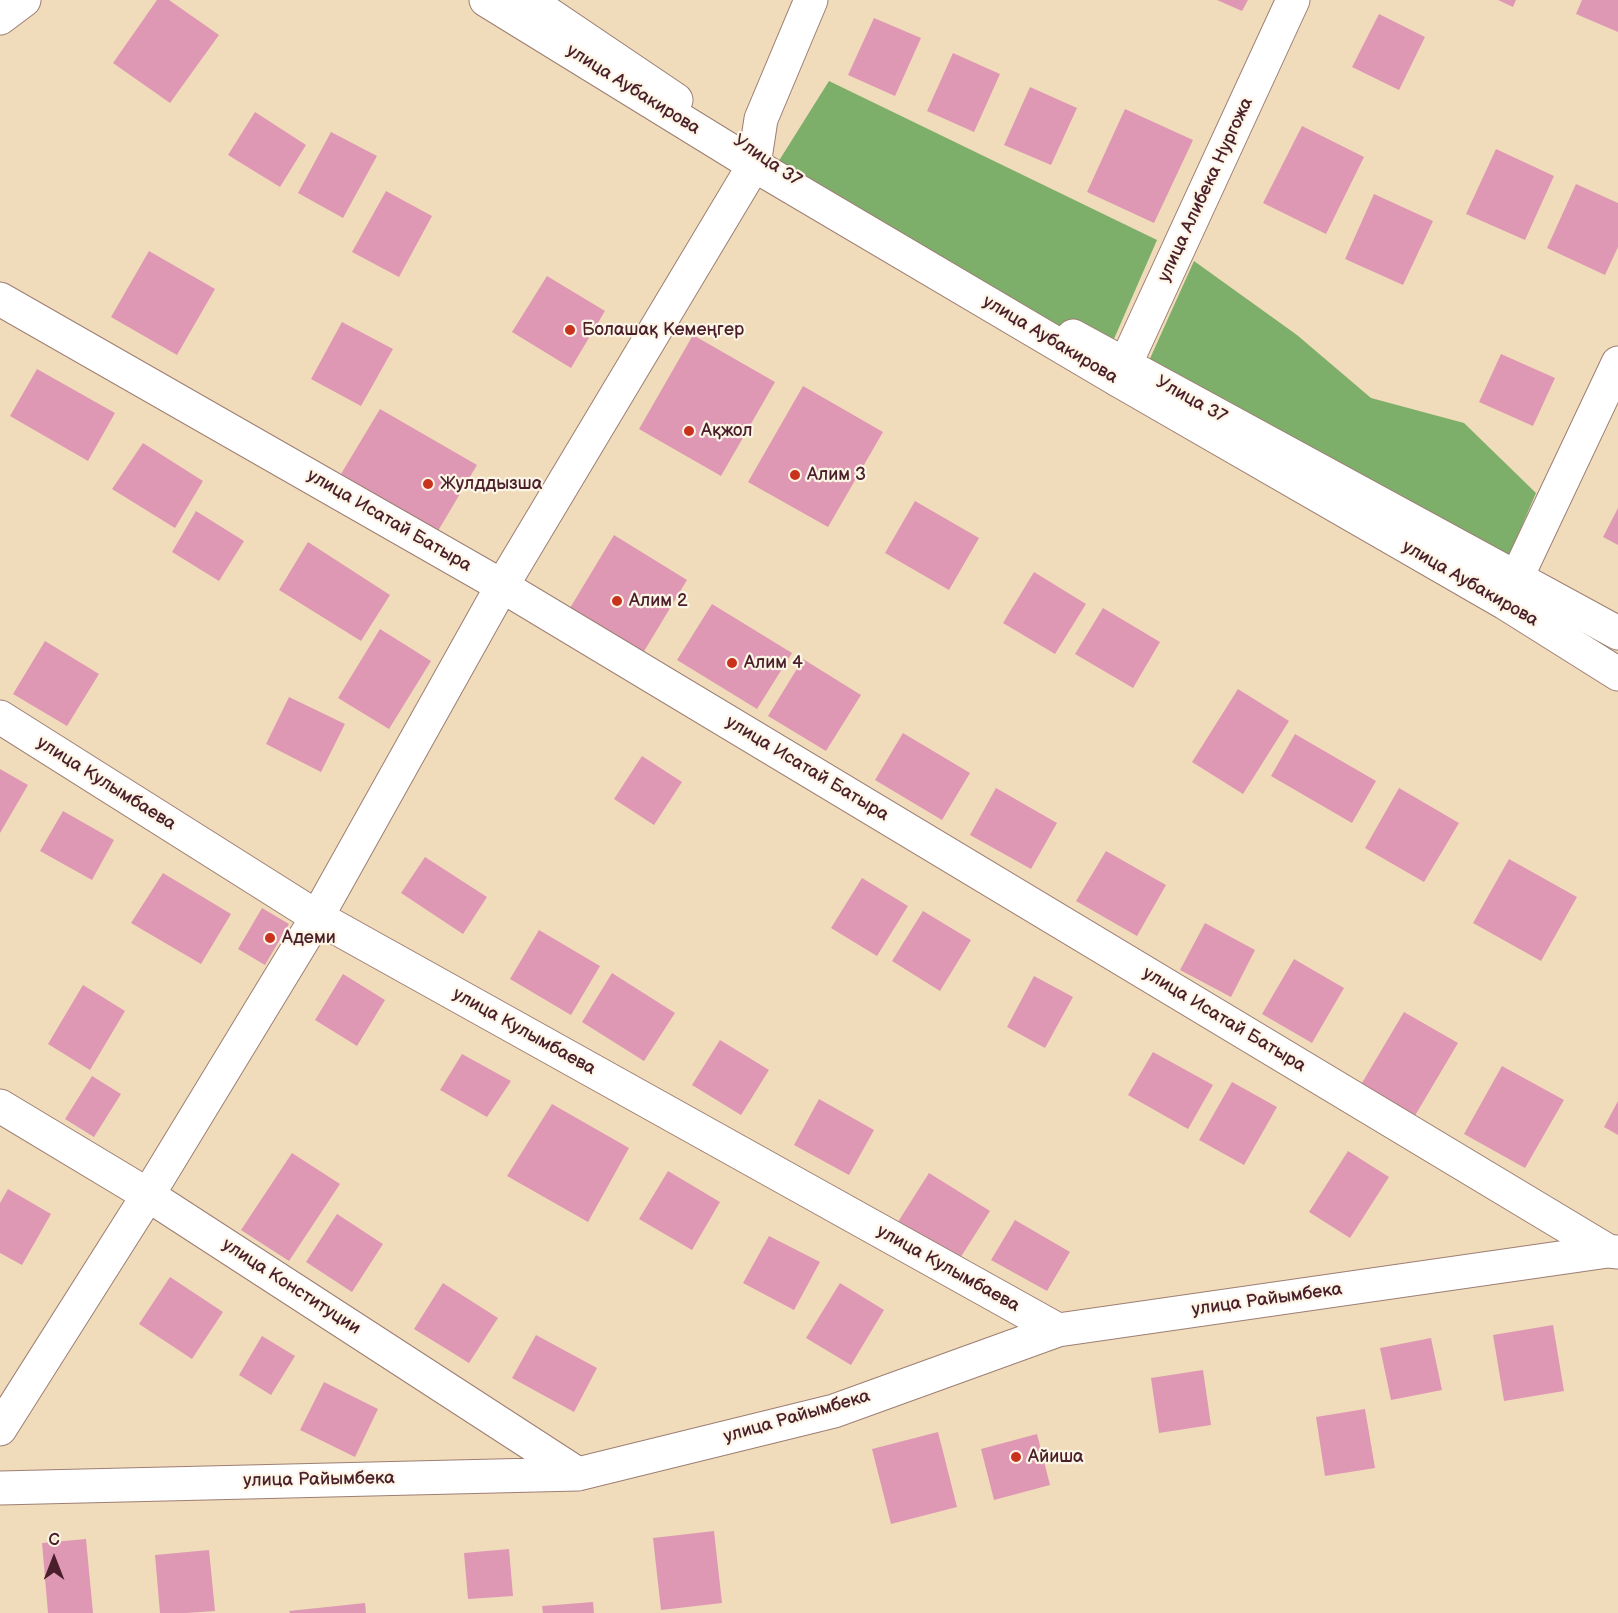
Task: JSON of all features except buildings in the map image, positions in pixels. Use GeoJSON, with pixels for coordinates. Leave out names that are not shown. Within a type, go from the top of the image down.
{"type":"FeatureCollection","features":[{"type":"Feature","properties":{"kind":"street"},"geometry":{"type":"LineString","coordinates":[[0,18],[24,0]]}},
{"type":"Feature","properties":{"kind":"street","name":"улица Аубакирова"},"geometry":{"type":"LineString","coordinates":[[486,0],[754,165],[1118,380],[1505,603],[1618,674]]}},
{"type":"Feature","properties":{"kind":"street","name":"Улица 37"},"geometry":{"type":"LineString","coordinates":[[528,0],[831,204],[1618,633]]}},
{"type":"Feature","properties":{"kind":"street"},"geometry":{"type":"LineString","coordinates":[[0,1429],[148,1195],[317,917],[502,586],[754,165],[761,119],[811,0]]}},
{"type":"Feature","properties":{"kind":"street","name":"улица Алибека Нургожа"},"geometry":{"type":"LineString","coordinates":[[1118,380],[1293,0]]}},
{"type":"Feature","properties":{"kind":"street","name":"улица Исатай Батыра"},"geometry":{"type":"LineString","coordinates":[[0,299],[502,586],[1613,1252]]}},
{"type":"Feature","properties":{"kind":"street"},"geometry":{"type":"LineString","coordinates":[[1505,603],[1618,363]]}},
{"type":"Feature","properties":{"kind":"street","name":"улица Кулымбаева"},"geometry":{"type":"LineString","coordinates":[[0,717],[317,917],[1058,1330]]}},
{"type":"Feature","properties":{"kind":"street","name":"улица Конституции"},"geometry":{"type":"LineString","coordinates":[[0,1106],[148,1195],[578,1474]]}},
{"type":"Feature","properties":{"kind":"street","name":"улица Райымбека"},"geometry":{"type":"LineString","coordinates":[[0,1488],[578,1474],[834,1411],[1058,1330],[1613,1252]]}},
{"type":"Feature","properties":{"kind":"green space"},"geometry":{"type":"Polygon","coordinates":[[[829,81],[1157,240],[1107,355],[775,167],[829,81]]]}},
{"type":"Feature","properties":{"kind":"green space"},"geometry":{"type":"Polygon","coordinates":[[[1194,261],[1297,335],[1371,398],[1464,423],[1536,493],[1503,570],[1143,374],[1194,261]]]}},
{"type":"Feature","properties":{"kind":"place","name":"Болашақ Кемеңгер"},"geometry":{"type":"Point","coordinates":[570,330]}},
{"type":"Feature","properties":{"kind":"place","name":"Ақжол"},"geometry":{"type":"Point","coordinates":[689,431]}},
{"type":"Feature","properties":{"kind":"place","name":"Алим 3"},"geometry":{"type":"Point","coordinates":[795,475]}},
{"type":"Feature","properties":{"kind":"place","name":"Жулддызша"},"geometry":{"type":"Point","coordinates":[428,484]}},
{"type":"Feature","properties":{"kind":"place","name":"Алим 2"},"geometry":{"type":"Point","coordinates":[617,601]}},
{"type":"Feature","properties":{"kind":"place","name":"Алим 4"},"geometry":{"type":"Point","coordinates":[732,663]}},
{"type":"Feature","properties":{"kind":"place","name":"Адеми"},"geometry":{"type":"Point","coordinates":[270,938]}},
{"type":"Feature","properties":{"kind":"place","name":"Айиша"},"geometry":{"type":"Point","coordinates":[1016,1457]}}]}
